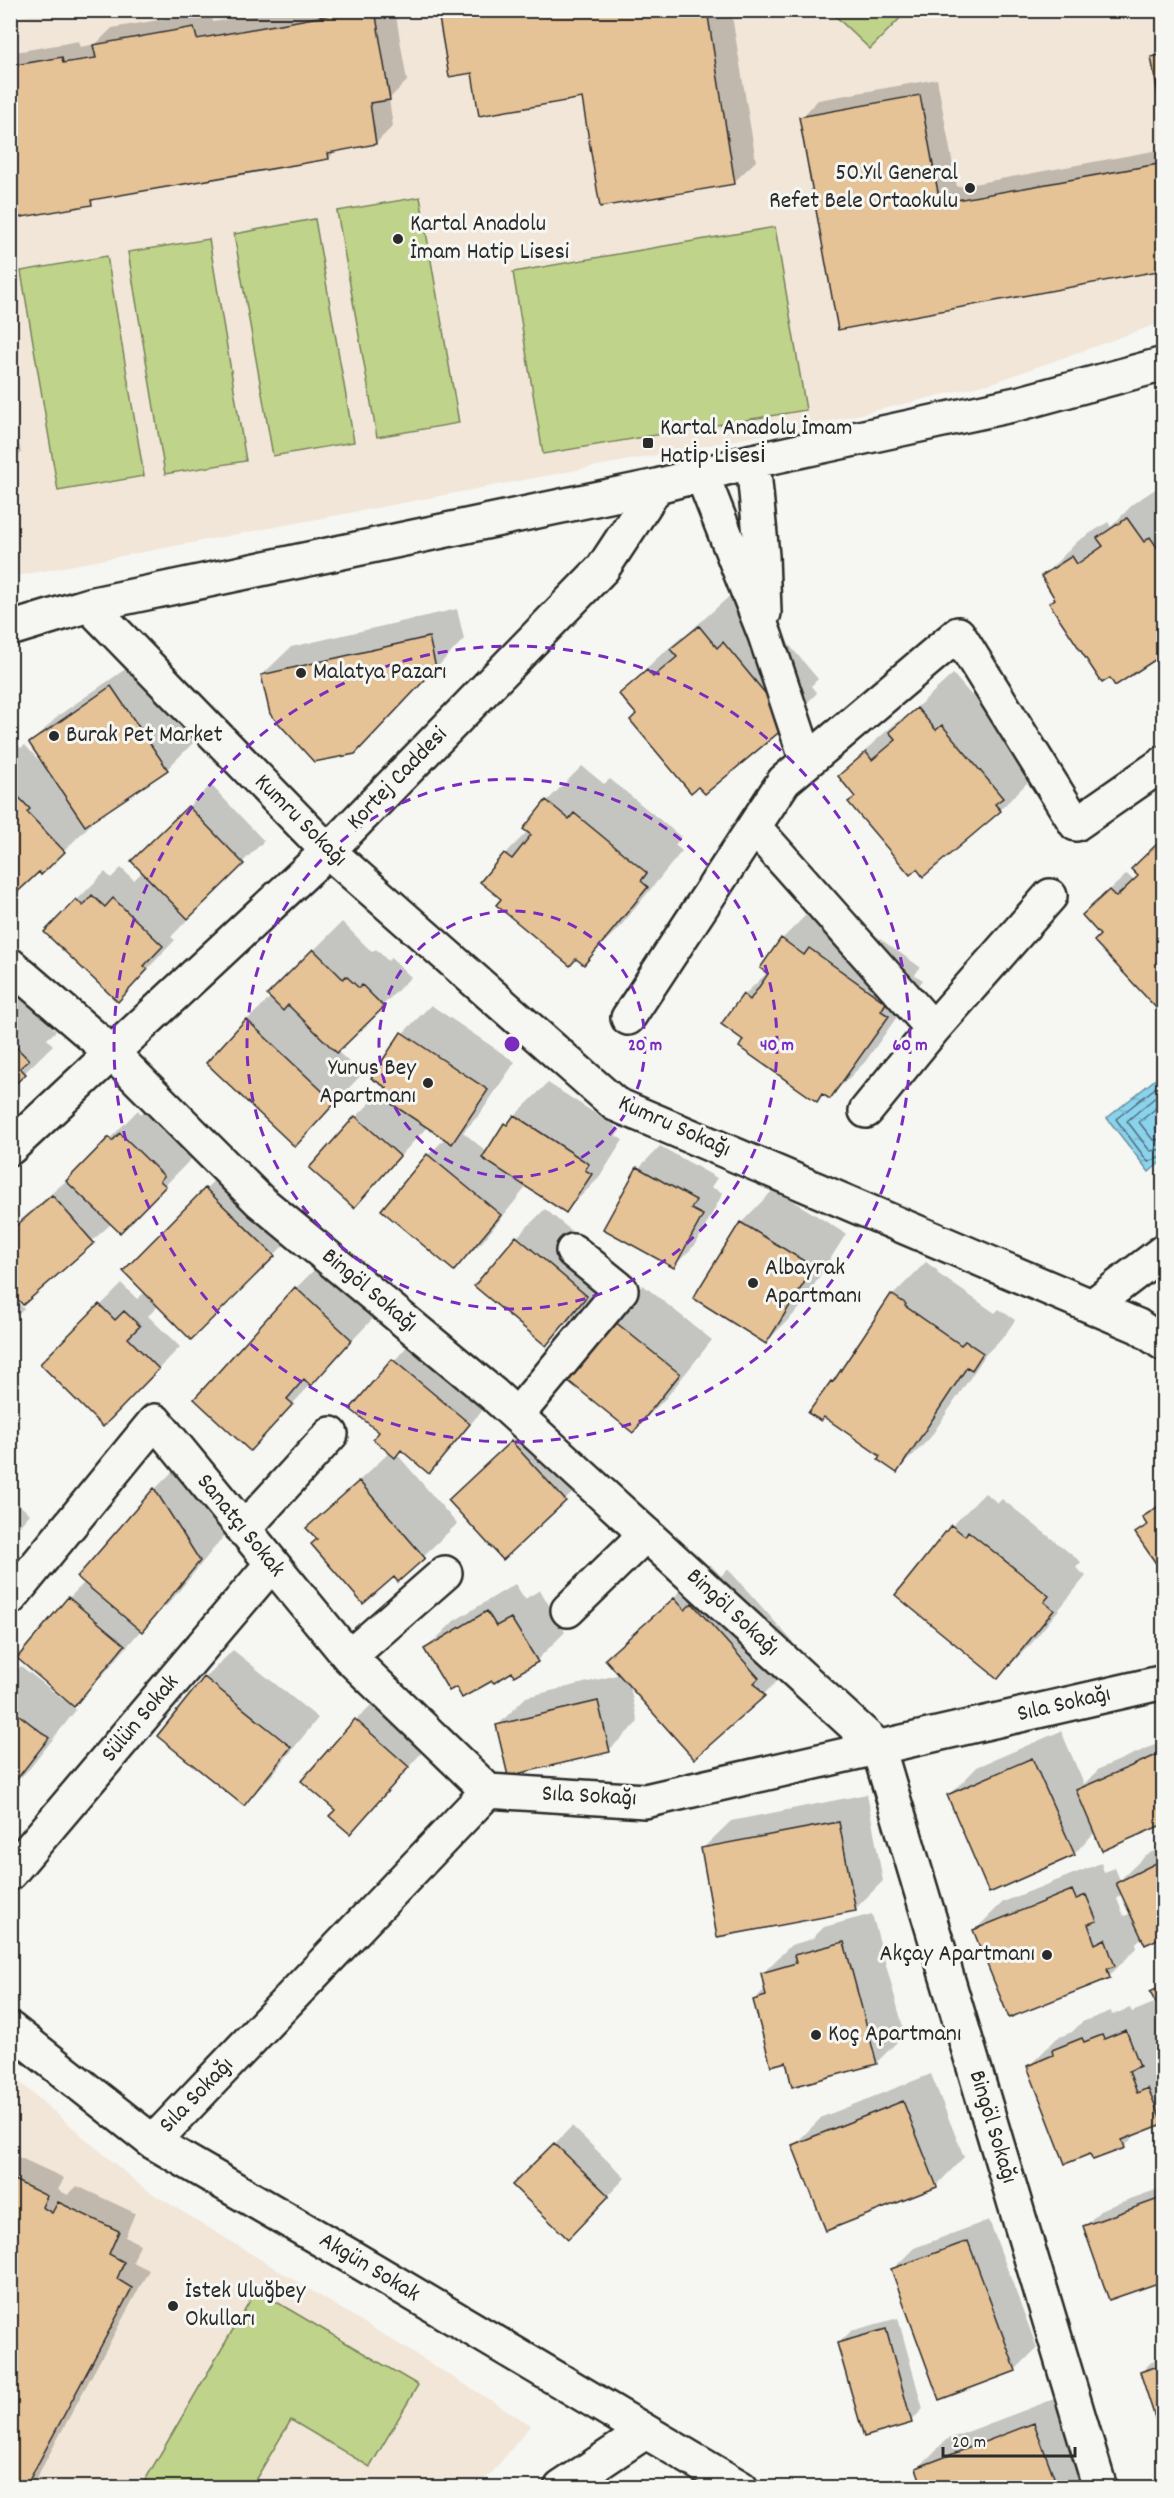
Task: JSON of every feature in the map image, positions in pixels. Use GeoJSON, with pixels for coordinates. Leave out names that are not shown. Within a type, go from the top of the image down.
{"type":"FeatureCollection","features":[{"type":"Feature","properties":{"kind":"street"},"geometry":{"type":"LineString","coordinates":[[10,629],[89,604],[657,486],[753,460],[1021,403],[1164,363]]}},
{"type":"Feature","properties":{"kind":"street"},"geometry":{"type":"LineString","coordinates":[[753,460],[762,556],[765,636]]}},
{"type":"Feature","properties":{"kind":"street"},"geometry":{"type":"LineString","coordinates":[[702,475],[765,636],[807,761]]}},
{"type":"Feature","properties":{"kind":"street","name":"Kortej Caddesi"},"geometry":{"type":"LineString","coordinates":[[10,1148],[328,851],[603,568],[657,486]]}},
{"type":"Feature","properties":{"kind":"street","name":"Kumru Sokağı"},"geometry":{"type":"LineString","coordinates":[[89,604],[328,851],[615,1104],[1138,1326],[1164,1344]]}},
{"type":"Feature","properties":{"kind":"street"},"geometry":{"type":"LineString","coordinates":[[628,1018],[784,782],[958,634],[1076,824],[1164,763]]}},
{"type":"Feature","properties":{"kind":"street"},"geometry":{"type":"LineString","coordinates":[[754,827],[933,1029]]}},
{"type":"Feature","properties":{"kind":"street"},"geometry":{"type":"LineString","coordinates":[[866,1111],[933,1029],[1050,896]]}},
{"type":"Feature","properties":{"kind":"street","name":"Bingöl Sokağı"},"geometry":{"type":"LineString","coordinates":[[10,965],[111,1052],[260,1201],[517,1415],[878,1747],[1100,2487]]}},
{"type":"Feature","properties":{"kind":"street"},"geometry":{"type":"LineString","coordinates":[[517,1415],[621,1290],[573,1251]]}},
{"type":"Feature","properties":{"kind":"street"},"geometry":{"type":"LineString","coordinates":[[1092,1306],[1164,1251]]}},
{"type":"Feature","properties":{"kind":"street","name":"Sanatçı Sokak"},"geometry":{"type":"LineString","coordinates":[[10,1598],[155,1421],[271,1565],[349,1657],[488,1791]]}},
{"type":"Feature","properties":{"kind":"street"},"geometry":{"type":"LineString","coordinates":[[243,1530],[331,1434]]}},
{"type":"Feature","properties":{"kind":"street"},"geometry":{"type":"LineString","coordinates":[[568,1610],[646,1534]]}},
{"type":"Feature","properties":{"kind":"street","name":"Sülün Sokak"},"geometry":{"type":"LineString","coordinates":[[10,1873],[271,1565]]}},
{"type":"Feature","properties":{"kind":"street"},"geometry":{"type":"LineString","coordinates":[[349,1657],[444,1573]]}},
{"type":"Feature","properties":{"kind":"street","name":"Sıla Sokağı"},"geometry":{"type":"LineString","coordinates":[[153,2142],[488,1791],[645,1801],[1163,1684]]}},
{"type":"Feature","properties":{"kind":"street","name":"Akgün Sokak"},"geometry":{"type":"LineString","coordinates":[[10,2029],[153,2142],[741,2487]]}},
{"type":"Feature","properties":{"kind":"street"},"geometry":{"type":"LineString","coordinates":[[561,2487],[645,2432]]}},
{"type":"Feature","properties":{"kind":"shaded area","name":"Kartal Anadolu İmam Hatip Lisesi"},"geometry":{"type":"Polygon","coordinates":[[[53,10],[1163,11],[1163,322],[992,383],[814,425],[11,577],[11,19],[53,10]]]}},
{"type":"Feature","properties":{"kind":"shaded area","name":"İstek Uluğbey Okulları"},"geometry":{"type":"Polygon","coordinates":[[[10,2074],[142,2187],[531,2425],[490,2475],[470,2487],[11,2487],[10,2074]]]}},
{"type":"Feature","properties":{"kind":"green space"},"geometry":{"type":"Polygon","coordinates":[[[830,11],[907,11],[870,49],[830,11]]]}},
{"type":"Feature","properties":{"kind":"green space"},"geometry":{"type":"Polygon","coordinates":[[[420,197],[459,423],[377,437],[337,211],[420,197]]]}},
{"type":"Feature","properties":{"kind":"green space"},"geometry":{"type":"Polygon","coordinates":[[[315,219],[354,442],[273,456],[234,234],[315,219]]]}},
{"type":"Feature","properties":{"kind":"green space"},"geometry":{"type":"Polygon","coordinates":[[[775,227],[806,410],[543,454],[513,272],[775,227]]]}},
{"type":"Feature","properties":{"kind":"green space"},"geometry":{"type":"Polygon","coordinates":[[[209,239],[246,461],[165,474],[128,252],[209,239]]]}},
{"type":"Feature","properties":{"kind":"green space"},"geometry":{"type":"Polygon","coordinates":[[[107,256],[144,476],[58,491],[21,271],[107,256]]]}},
{"type":"Feature","properties":{"kind":"green space"},"geometry":{"type":"Polygon","coordinates":[[[256,2290],[418,2385],[370,2467],[291,2420],[251,2487],[141,2487],[256,2290]]]}},
{"type":"Feature","properties":{"kind":"water"},"geometry":{"type":"Polygon","coordinates":[[[1163,1073],[1163,1160],[1149,1172],[1107,1118],[1163,1073]]]}},
{"type":"Feature","properties":{"kind":"building"},"geometry":{"type":"Polygon","coordinates":[[[358,10],[375,10],[390,100],[370,103],[376,144],[328,153],[329,159],[91,200],[92,205],[17,218],[15,210],[10,211],[10,66],[62,57],[63,63],[96,58],[93,45],[194,27],[197,39],[358,10]]]}},
{"type":"Feature","properties":{"kind":"building"},"geometry":{"type":"Polygon","coordinates":[[[445,10],[707,10],[735,184],[600,207],[582,98],[479,116],[472,73],[449,77],[438,12],[445,10]]]}},
{"type":"Feature","properties":{"kind":"building"},"geometry":{"type":"Polygon","coordinates":[[[1164,54],[1164,126],[1151,57],[1164,54]]]}},
{"type":"Feature","properties":{"kind":"building"},"geometry":{"type":"Polygon","coordinates":[[[920,95],[940,203],[1164,163],[1164,270],[838,330],[799,117],[920,95]]]}},
{"type":"Feature","properties":{"kind":"building"},"geometry":{"type":"Polygon","coordinates":[[[10,431],[16,460],[10,461],[10,431]]]}},
{"type":"Feature","properties":{"kind":"building"},"geometry":{"type":"Polygon","coordinates":[[[1127,518],[1144,542],[1150,537],[1164,557],[1164,654],[1115,686],[1110,678],[1102,683],[1049,603],[1055,599],[1041,576],[1072,556],[1077,564],[1103,546],[1097,538],[1127,518]]]}},
{"type":"Feature","properties":{"kind":"building"},"geometry":{"type":"Polygon","coordinates":[[[699,626],[717,648],[723,642],[784,716],[776,722],[783,729],[705,794],[698,787],[691,793],[630,720],[636,714],[619,694],[647,670],[653,677],[677,657],[670,649],[699,626]]]}},
{"type":"Feature","properties":{"kind":"building"},"geometry":{"type":"Polygon","coordinates":[[[429,637],[436,668],[355,754],[314,762],[270,714],[261,675],[429,637]]]}},
{"type":"Feature","properties":{"kind":"building"},"geometry":{"type":"Polygon","coordinates":[[[111,686],[168,770],[85,826],[29,743],[111,686]]]}},
{"type":"Feature","properties":{"kind":"building"},"geometry":{"type":"Polygon","coordinates":[[[917,708],[936,730],[942,725],[1003,798],[995,804],[1001,811],[923,877],[917,869],[910,875],[848,802],[855,797],[838,776],[866,752],[872,760],[896,740],[889,732],[917,708]]]}},
{"type":"Feature","properties":{"kind":"building"},"geometry":{"type":"Polygon","coordinates":[[[10,788],[30,809],[27,812],[65,852],[41,875],[39,872],[10,899],[10,788]]]}},
{"type":"Feature","properties":{"kind":"building"},"geometry":{"type":"Polygon","coordinates":[[[546,800],[569,819],[574,813],[647,873],[641,881],[648,887],[584,965],[576,959],[570,966],[496,905],[501,899],[480,882],[504,853],[512,859],[531,835],[523,829],[546,800]]]}},
{"type":"Feature","properties":{"kind":"building"},"geometry":{"type":"Polygon","coordinates":[[[188,806],[244,864],[188,919],[131,861],[188,806]]]}},
{"type":"Feature","properties":{"kind":"building"},"geometry":{"type":"Polygon","coordinates":[[[1158,843],[1164,850],[1164,1007],[1159,1011],[1094,941],[1100,935],[1082,915],[1109,890],[1116,897],[1138,876],[1131,869],[1158,843]]]}},
{"type":"Feature","properties":{"kind":"building"},"geometry":{"type":"Polygon","coordinates":[[[92,895],[105,907],[113,898],[163,946],[144,966],[148,969],[118,1002],[44,932],[76,899],[83,906],[92,895]]]}},
{"type":"Feature","properties":{"kind":"building"},"geometry":{"type":"Polygon","coordinates":[[[781,938],[804,955],[809,948],[886,1003],[881,1011],[889,1016],[830,1099],[822,1094],[817,1102],[739,1047],[743,1040],[721,1024],[743,994],[750,1000],[768,974],[760,968],[781,938]]]}},
{"type":"Feature","properties":{"kind":"building"},"geometry":{"type":"Polygon","coordinates":[[[313,949],[343,979],[346,976],[359,988],[362,985],[384,1007],[337,1053],[288,1005],[283,1011],[267,995],[313,949]]]}},
{"type":"Feature","properties":{"kind":"building"},"geometry":{"type":"Polygon","coordinates":[[[246,1019],[335,1103],[295,1147],[206,1063],[246,1019]]]}},
{"type":"Feature","properties":{"kind":"building","name":"Yunus Bey Apartmanı"},"geometry":{"type":"Polygon","coordinates":[[[401,1032],[488,1090],[452,1144],[381,1097],[387,1088],[371,1078],[401,1032]]]}},
{"type":"Feature","properties":{"kind":"building"},"geometry":{"type":"Polygon","coordinates":[[[10,1041],[29,1060],[20,1068],[26,1074],[10,1089],[10,1041]]]}},
{"type":"Feature","properties":{"kind":"building"},"geometry":{"type":"Polygon","coordinates":[[[514,1115],[589,1164],[585,1170],[592,1174],[566,1213],[482,1158],[504,1123],[507,1125],[514,1115]]]}},
{"type":"Feature","properties":{"kind":"building"},"geometry":{"type":"Polygon","coordinates":[[[355,1116],[400,1156],[354,1208],[309,1168],[355,1116]]]}},
{"type":"Feature","properties":{"kind":"building"},"geometry":{"type":"Polygon","coordinates":[[[120,1133],[164,1176],[160,1181],[166,1186],[120,1233],[66,1181],[109,1137],[112,1141],[120,1133]]]}},
{"type":"Feature","properties":{"kind":"building"},"geometry":{"type":"Polygon","coordinates":[[[427,1154],[501,1215],[454,1271],[381,1210],[427,1154]]]}},
{"type":"Feature","properties":{"kind":"building"},"geometry":{"type":"Polygon","coordinates":[[[637,1167],[696,1200],[691,1209],[703,1215],[674,1268],[603,1229],[637,1167]]]}},
{"type":"Feature","properties":{"kind":"building"},"geometry":{"type":"Polygon","coordinates":[[[205,1188],[275,1256],[191,1340],[123,1271],[205,1188]]]}},
{"type":"Feature","properties":{"kind":"building"},"geometry":{"type":"Polygon","coordinates":[[[52,1195],[94,1243],[23,1305],[10,1291],[10,1231],[52,1195]]]}},
{"type":"Feature","properties":{"kind":"building","name":"Albayrak Apartmanı"},"geometry":{"type":"Polygon","coordinates":[[[740,1222],[814,1267],[766,1344],[693,1298],[740,1222]]]}},
{"type":"Feature","properties":{"kind":"building"},"geometry":{"type":"Polygon","coordinates":[[[516,1236],[587,1296],[546,1346],[474,1286],[516,1236]]]}},
{"type":"Feature","properties":{"kind":"building"},"geometry":{"type":"Polygon","coordinates":[[[295,1287],[352,1340],[311,1386],[304,1379],[287,1399],[293,1404],[250,1451],[194,1399],[295,1287]]]}},
{"type":"Feature","properties":{"kind":"building"},"geometry":{"type":"Polygon","coordinates":[[[891,1294],[961,1345],[965,1341],[983,1353],[972,1370],[967,1367],[897,1473],[878,1460],[880,1456],[824,1417],[821,1421],[808,1413],[831,1381],[833,1382],[891,1294]]]}},
{"type":"Feature","properties":{"kind":"building"},"geometry":{"type":"Polygon","coordinates":[[[99,1304],[115,1320],[124,1311],[140,1326],[128,1338],[159,1369],[103,1427],[40,1364],[99,1304]]]}},
{"type":"Feature","properties":{"kind":"building"},"geometry":{"type":"Polygon","coordinates":[[[609,1317],[680,1374],[633,1433],[562,1376],[609,1317]]]}},
{"type":"Feature","properties":{"kind":"building"},"geometry":{"type":"Polygon","coordinates":[[[392,1359],[470,1424],[429,1474],[401,1450],[395,1458],[373,1439],[379,1432],[350,1409],[392,1359]]]}},
{"type":"Feature","properties":{"kind":"building"},"geometry":{"type":"Polygon","coordinates":[[[511,1441],[566,1501],[503,1560],[448,1500],[511,1441]]]}},
{"type":"Feature","properties":{"kind":"building"},"geometry":{"type":"Polygon","coordinates":[[[359,1481],[425,1558],[398,1582],[394,1577],[363,1604],[311,1544],[317,1539],[306,1528],[359,1481]]]}},
{"type":"Feature","properties":{"kind":"building"},"geometry":{"type":"Polygon","coordinates":[[[154,1488],[200,1561],[142,1632],[77,1577],[154,1488]]]}},
{"type":"Feature","properties":{"kind":"building"},"geometry":{"type":"Polygon","coordinates":[[[1164,1503],[1164,1575],[1135,1533],[1147,1525],[1142,1517],[1164,1503]]]}},
{"type":"Feature","properties":{"kind":"building"},"geometry":{"type":"Polygon","coordinates":[[[951,1525],[965,1536],[968,1531],[1049,1596],[1044,1602],[1054,1610],[998,1679],[895,1595],[951,1525]]]}},
{"type":"Feature","properties":{"kind":"building"},"geometry":{"type":"Polygon","coordinates":[[[68,1597],[125,1645],[74,1707],[17,1658],[68,1597]]]}},
{"type":"Feature","properties":{"kind":"building"},"geometry":{"type":"Polygon","coordinates":[[[674,1598],[685,1610],[692,1603],[759,1678],[754,1683],[765,1696],[694,1759],[605,1659],[674,1598]]]}},
{"type":"Feature","properties":{"kind":"building"},"geometry":{"type":"Polygon","coordinates":[[[487,1611],[496,1626],[511,1618],[538,1662],[514,1676],[512,1672],[494,1683],[492,1681],[462,1698],[456,1687],[449,1691],[424,1649],[487,1611]]]}},
{"type":"Feature","properties":{"kind":"building"},"geometry":{"type":"Polygon","coordinates":[[[204,1677],[291,1747],[244,1806],[157,1736],[204,1677]]]}},
{"type":"Feature","properties":{"kind":"building"},"geometry":{"type":"Polygon","coordinates":[[[598,1701],[610,1752],[508,1776],[496,1725],[598,1701]]]}},
{"type":"Feature","properties":{"kind":"building"},"geometry":{"type":"Polygon","coordinates":[[[10,1708],[49,1738],[10,1788],[10,1708]]]}},
{"type":"Feature","properties":{"kind":"building"},"geometry":{"type":"Polygon","coordinates":[[[355,1719],[409,1767],[350,1834],[329,1816],[335,1810],[301,1781],[355,1719]]]}},
{"type":"Feature","properties":{"kind":"building"},"geometry":{"type":"Polygon","coordinates":[[[1159,1754],[1164,1765],[1164,1824],[1102,1851],[1076,1790],[1159,1754]]]}},
{"type":"Feature","properties":{"kind":"building"},"geometry":{"type":"Polygon","coordinates":[[[1032,1758],[1075,1855],[989,1893],[947,1795],[1032,1758]]]}},
{"type":"Feature","properties":{"kind":"building"},"geometry":{"type":"Polygon","coordinates":[[[839,1822],[856,1911],[717,1937],[701,1848],[839,1822]]]}},
{"type":"Feature","properties":{"kind":"building"},"geometry":{"type":"Polygon","coordinates":[[[1164,1859],[1164,1936],[1145,1945],[1116,1883],[1164,1859]]]}},
{"type":"Feature","properties":{"kind":"building","name":"Akçay Apartmanı"},"geometry":{"type":"Polygon","coordinates":[[[1072,1890],[1076,1899],[1086,1895],[1097,1921],[1088,1924],[1095,1944],[1105,1939],[1115,1966],[1107,1969],[1110,1978],[1009,2018],[973,1930],[1072,1890]]]}},
{"type":"Feature","properties":{"kind":"building","name":"Koç Apartmanı"},"geometry":{"type":"Polygon","coordinates":[[[844,1942],[877,2064],[792,2087],[786,2062],[771,2066],[753,2000],[766,1996],[761,1973],[796,1963],[794,1955],[844,1942]]]}},
{"type":"Feature","properties":{"kind":"building"},"geometry":{"type":"Polygon","coordinates":[[[1164,1985],[1164,2019],[1150,1992],[1164,1985]]]}},
{"type":"Feature","properties":{"kind":"building"},"geometry":{"type":"Polygon","coordinates":[[[1126,2030],[1140,2066],[1129,2071],[1137,2093],[1148,2088],[1163,2124],[1122,2140],[1125,2148],[1093,2160],[1090,2154],[1065,2164],[1027,2066],[1053,2055],[1052,2050],[1082,2038],[1084,2042],[1102,2035],[1104,2039],[1126,2030]]]}},
{"type":"Feature","properties":{"kind":"building"},"geometry":{"type":"Polygon","coordinates":[[[903,2101],[937,2187],[826,2231],[792,2145],[903,2101]]]}},
{"type":"Feature","properties":{"kind":"building"},"geometry":{"type":"Polygon","coordinates":[[[554,2143],[609,2196],[568,2239],[512,2185],[554,2143]]]}},
{"type":"Feature","properties":{"kind":"building"},"geometry":{"type":"Polygon","coordinates":[[[10,2178],[47,2196],[42,2207],[52,2213],[58,2202],[119,2231],[109,2254],[124,2262],[117,2279],[132,2288],[25,2488],[10,2488],[10,2178]]]}},
{"type":"Feature","properties":{"kind":"building"},"geometry":{"type":"Polygon","coordinates":[[[1164,2197],[1164,2281],[1109,2300],[1083,2226],[1164,2197]]]}},
{"type":"Feature","properties":{"kind":"building"},"geometry":{"type":"Polygon","coordinates":[[[968,2241],[1016,2371],[939,2400],[891,2269],[968,2241]]]}},
{"type":"Feature","properties":{"kind":"building"},"geometry":{"type":"Polygon","coordinates":[[[886,2329],[912,2423],[864,2437],[837,2343],[886,2329]]]}},
{"type":"Feature","properties":{"kind":"building"},"geometry":{"type":"Polygon","coordinates":[[[1164,2364],[1164,2441],[1163,2442],[1140,2372],[1164,2364]]]}},
{"type":"Feature","properties":{"kind":"building"},"geometry":{"type":"Polygon","coordinates":[[[1034,2423],[1058,2488],[923,2488],[916,2468],[1034,2423]]]}},
{"type":"Feature","properties":{"kind":"place","name":"50.Yıl General Refet Bele Ortaokulu"},"geometry":{"type":"Point","coordinates":[970,188]}},
{"type":"Feature","properties":{"kind":"place","name":"Kartal Anadolu İmam Hatip Lisesi"},"geometry":{"type":"Point","coordinates":[398,239]}},
{"type":"Feature","properties":{"kind":"place","name":"Kartal Anadolu İmam Hati̇p Li̇sesi̇"},"geometry":{"type":"Point","coordinates":[648,443]}},
{"type":"Feature","properties":{"kind":"place","name":"Malatya Pazarı"},"geometry":{"type":"Point","coordinates":[301,673]}},
{"type":"Feature","properties":{"kind":"place","name":"Burak Pet Market"},"geometry":{"type":"Point","coordinates":[54,736]}},
{"type":"Feature","properties":{"kind":"place","name":"Yunus Bey Apartmanı"},"geometry":{"type":"Point","coordinates":[428,1083]}},
{"type":"Feature","properties":{"kind":"place","name":"Albayrak Apartmanı"},"geometry":{"type":"Point","coordinates":[753,1283]}},
{"type":"Feature","properties":{"kind":"place","name":"Akçay Apartmanı"},"geometry":{"type":"Point","coordinates":[1047,1955]}},
{"type":"Feature","properties":{"kind":"place","name":"Koç Apartmanı"},"geometry":{"type":"Point","coordinates":[816,2035]}},
{"type":"Feature","properties":{"kind":"place","name":"İstek Uluğbey Okulları"},"geometry":{"type":"Point","coordinates":[173,2306]}}]}
